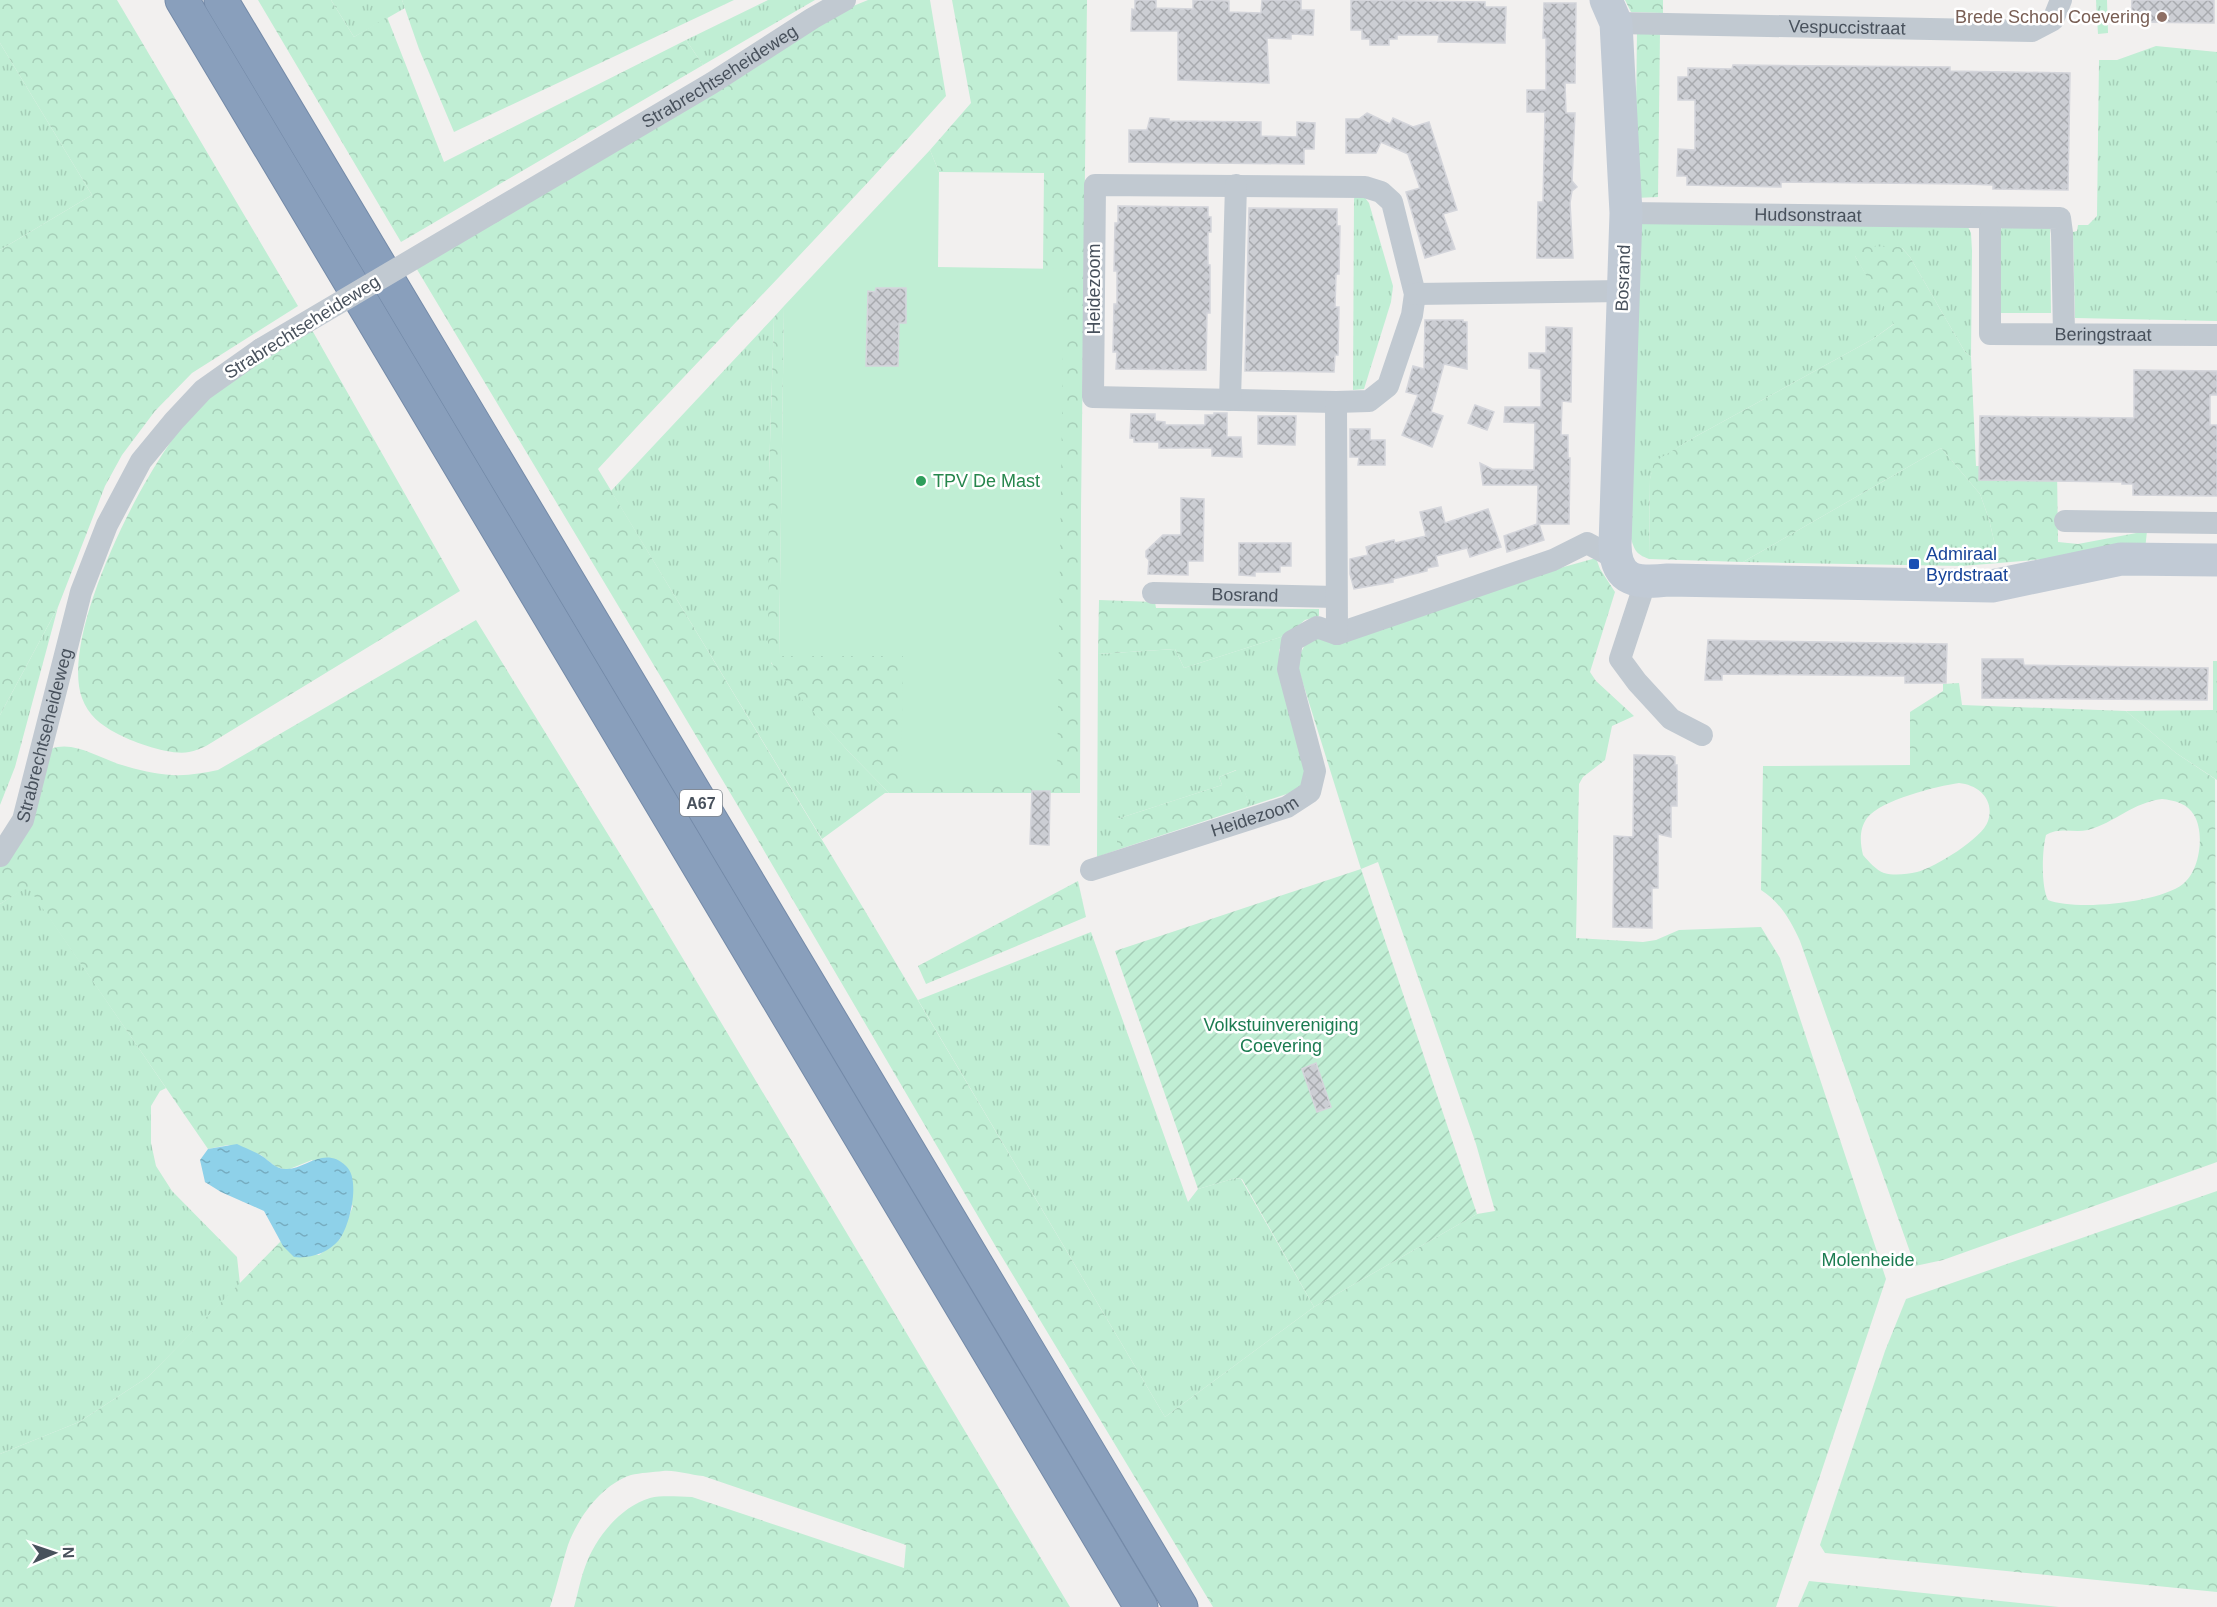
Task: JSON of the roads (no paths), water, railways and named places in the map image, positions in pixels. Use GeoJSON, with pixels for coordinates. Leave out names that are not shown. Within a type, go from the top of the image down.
{"type":"FeatureCollection","features":[{"type":"Feature","properties":{"kind":"highway","name":"A67"},"geometry":{"type":"LineString","coordinates":[[182,0],[1141,1607]]}},
{"type":"Feature","properties":{"kind":"highway","name":"A67"},"geometry":{"type":"LineString","coordinates":[[221,0],[1181,1607]]}},
{"type":"Feature","properties":{"kind":"street","name":"Strabrechtseheideweg"},"geometry":{"type":"LineString","coordinates":[[0,855],[24,820],[81,592],[107,525],[141,461],[203,390],[261,349],[712,82],[845,0]]}},
{"type":"Feature","properties":{"kind":"street","name":"Vespuccistraat"},"geometry":{"type":"LineString","coordinates":[[1611,12],[2032,31],[2053,20],[2061,0]]}},
{"type":"Feature","properties":{"kind":"street","name":"Bosrand"},"geometry":{"type":"LineString","coordinates":[[1611,12],[1626,213],[1615,558]]}},
{"type":"Feature","properties":{"kind":"street","name":"Heidezoom"},"geometry":{"type":"LineString","coordinates":[[1095,185],[1236,185],[1365,187],[1381,192],[1392,202],[1415,294],[1412,315],[1388,386],[1369,401],[1093,397],[1095,185]]}},
{"type":"Feature","properties":{"kind":"street"},"geometry":{"type":"LineString","coordinates":[[1230,400],[1236,185]]}},
{"type":"Feature","properties":{"kind":"street","name":"Hudsonstraat"},"geometry":{"type":"LineString","coordinates":[[1626,213],[1990,219],[2060,218],[2064,334]]}},
{"type":"Feature","properties":{"kind":"street","name":"Beringstraat"},"geometry":{"type":"LineString","coordinates":[[1990,219],[1990,334],[2217,335]]}},
{"type":"Feature","properties":{"kind":"street"},"geometry":{"type":"LineString","coordinates":[[1415,294],[1622,291]]}},
{"type":"Feature","properties":{"kind":"street"},"geometry":{"type":"LineString","coordinates":[[1336,402],[1337,633],[1553,560],[1587,543],[1615,558],[1626,576],[1636,582],[1646,583],[1668,580],[1992,586],[2121,559],[2217,560]]}},
{"type":"Feature","properties":{"kind":"street"},"geometry":{"type":"LineString","coordinates":[[2065,521],[2217,522]]}},
{"type":"Feature","properties":{"kind":"street"},"geometry":{"type":"LineString","coordinates":[[1646,583],[1620,659],[1637,682],[1671,719],[1702,735]]}},
{"type":"Feature","properties":{"kind":"street","name":"Bosrand"},"geometry":{"type":"LineString","coordinates":[[1153,593],[1336,597]]}},
{"type":"Feature","properties":{"kind":"street","name":"Heidezoom"},"geometry":{"type":"LineString","coordinates":[[1091,870],[1287,807],[1311,792],[1315,771],[1288,669],[1292,641],[1317,627],[1337,633]]}},
{"type":"Feature","properties":{"kind":"water"},"geometry":{"type":"Polygon","coordinates":[[[237,1144],[259,1154],[282,1169],[293,1168],[322,1158],[338,1160],[346,1166],[353,1181],[352,1203],[347,1224],[335,1245],[318,1254],[294,1257],[283,1246],[264,1211],[221,1192],[205,1182],[200,1160],[208,1149],[237,1144]]]}},
{"type":"Feature","properties":{"kind":"place","name":"Brede School Coevering"},"geometry":{"type":"Point","coordinates":[2162,17]}},
{"type":"Feature","properties":{"kind":"place","name":"TPV De Mast"},"geometry":{"type":"Point","coordinates":[921,481]}},
{"type":"Feature","properties":{"kind":"place","name":"Admiraal Byrdstraat"},"geometry":{"type":"Point","coordinates":[1914,564]}},
{"type":"Feature","properties":{"kind":"park label","name":"Volkstuinvereniging Coevering"},"geometry":{"type":"Point","coordinates":[1281,1035]}},
{"type":"Feature","properties":{"kind":"park label","name":"Molenheide"},"geometry":{"type":"Point","coordinates":[1868,1260]}}]}
